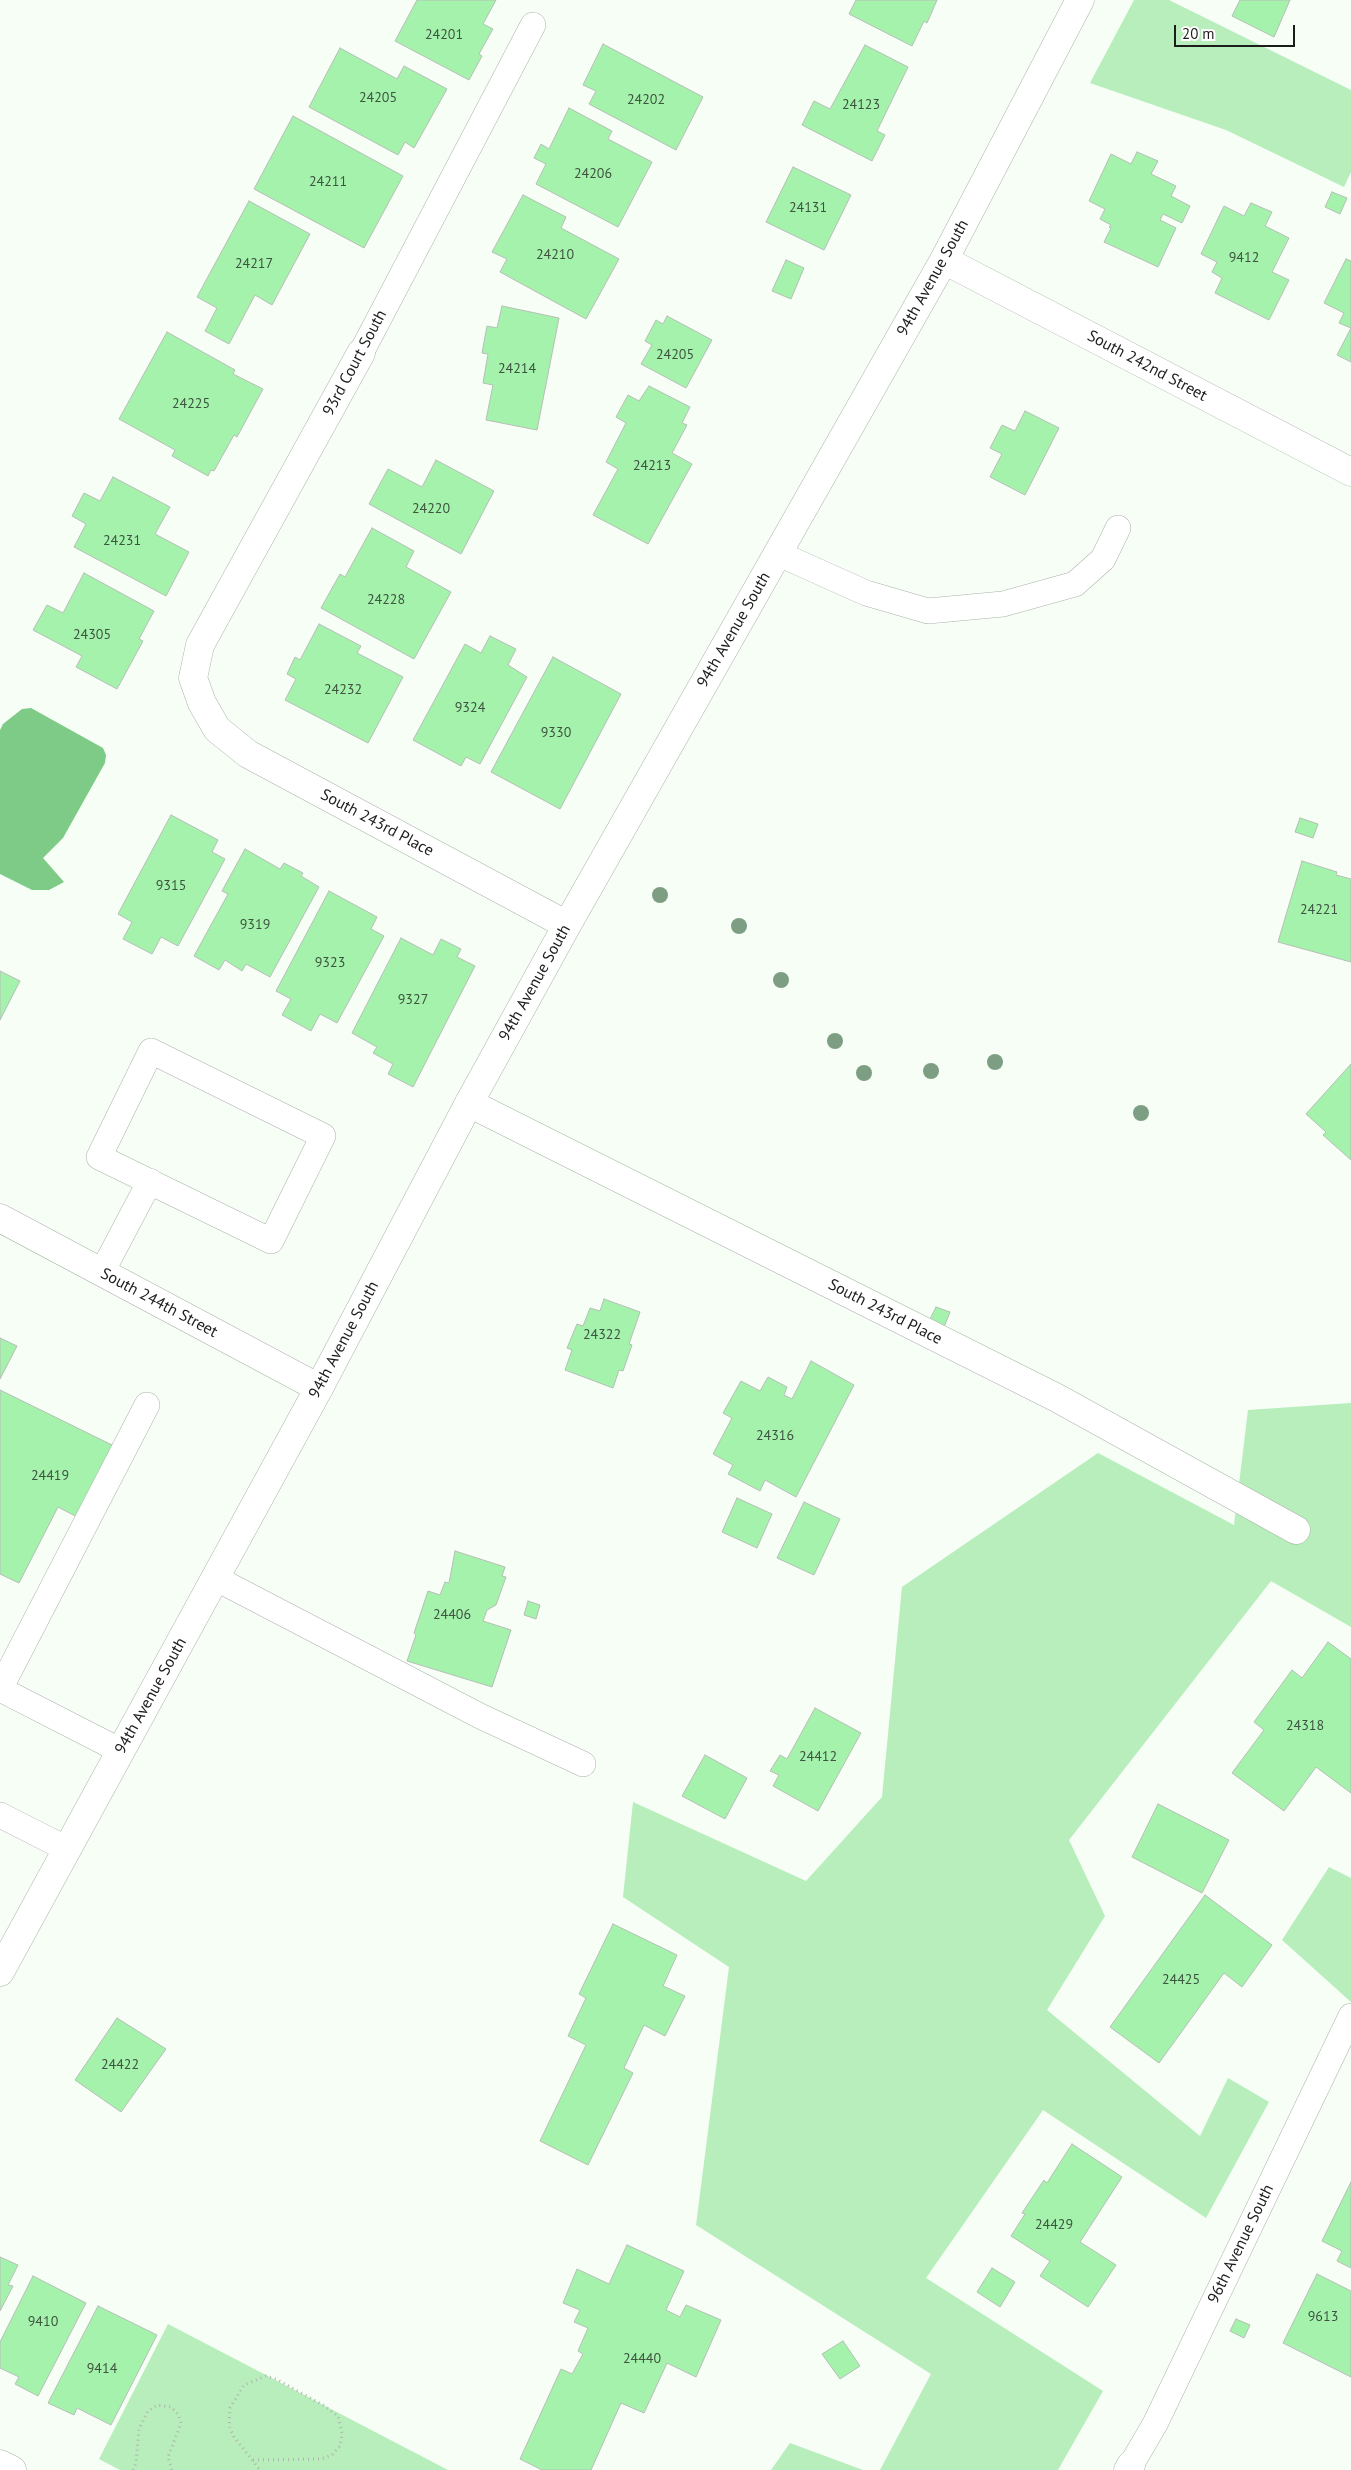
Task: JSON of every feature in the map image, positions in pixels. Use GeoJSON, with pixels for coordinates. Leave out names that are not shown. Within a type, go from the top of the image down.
{"type":"FeatureCollection","features":[{"type":"Feature","properties":{"kind":"street","name":"94th Avenue South"},"geometry":{"type":"LineString","coordinates":[[0,1972],[319,1388],[469,1103],[567,925],[944,260],[1080,0]]}},
{"type":"Feature","properties":{"kind":"street","name":"South 242nd Street"},"geometry":{"type":"LineString","coordinates":[[944,260],[1351,472]]}},
{"type":"Feature","properties":{"kind":"street","name":"93rd Court South"},"geometry":{"type":"LineString","coordinates":[[202,704],[194,678],[200,645],[362,353]]}},
{"type":"Feature","properties":{"kind":"street","name":"South 243rd Place"},"geometry":{"type":"LineString","coordinates":[[202,704],[217,729],[248,754],[567,925]]}},
{"type":"Feature","properties":{"kind":"street","name":"South 243rd Place"},"geometry":{"type":"LineString","coordinates":[[469,1103],[1057,1398],[1296,1530]]}},
{"type":"Feature","properties":{"kind":"street","name":"South 244th Street"},"geometry":{"type":"LineString","coordinates":[[0,1218],[319,1388]]}},
{"type":"Feature","properties":{"kind":"street"},"geometry":{"type":"LineString","coordinates":[[0,2464],[12,2470]]}},
{"type":"Feature","properties":{"kind":"lane","name":"93rd Court South"},"geometry":{"type":"LineString","coordinates":[[362,353],[533,25]]}},
{"type":"Feature","properties":{"kind":"lane"},"geometry":{"type":"LineString","coordinates":[[777,553],[866,593],[928,611],[1003,604],[1075,584],[1103,559],[1118,528]]}},
{"type":"Feature","properties":{"kind":"lane"},"geometry":{"type":"LineString","coordinates":[[151,1051],[323,1136],[271,1241],[150,1182],[99,1157],[151,1051]]}},
{"type":"Feature","properties":{"kind":"lane"},"geometry":{"type":"LineString","coordinates":[[102,1272],[150,1182]]}},
{"type":"Feature","properties":{"kind":"lane"},"geometry":{"type":"LineString","coordinates":[[121,1751],[0,1689],[147,1404]]}},
{"type":"Feature","properties":{"kind":"lane"},"geometry":{"type":"LineString","coordinates":[[215,1578],[480,1716],[583,1764]]}},
{"type":"Feature","properties":{"kind":"lane"},"geometry":{"type":"LineString","coordinates":[[0,1815],[67,1849]]}},
{"type":"Feature","properties":{"kind":"lane","name":"96th Avenue South"},"geometry":{"type":"LineString","coordinates":[[1129,2467],[1154,2424],[1351,2016]]}},
{"type":"Feature","properties":{"kind":"path"},"geometry":{"type":"LineString","coordinates":[[252,2460],[321,2459],[332,2456],[340,2446],[342,2433],[338,2416],[323,2405],[276,2379],[266,2376],[244,2385],[230,2408],[229,2426],[252,2460],[260,2470]]}},
{"type":"Feature","properties":{"kind":"path"},"geometry":{"type":"LineString","coordinates":[[133,2470],[136,2463],[139,2429],[148,2412],[157,2406],[171,2407],[178,2414],[181,2423],[168,2457],[172,2470]]}},
{"type":"Feature","properties":{"kind":"shaded area"},"geometry":{"type":"Polygon","coordinates":[[[1134,0],[1169,0],[1351,90],[1351,172],[1344,187],[1226,130],[1090,83],[1134,0]]]}},
{"type":"Feature","properties":{"kind":"shaded area"},"geometry":{"type":"Polygon","coordinates":[[[31,708],[103,748],[106,755],[105,763],[63,838],[43,858],[64,882],[49,890],[32,890],[0,874],[0,730],[3,724],[22,709],[31,708]]]}},
{"type":"Feature","properties":{"kind":"shaded area"},"geometry":{"type":"Polygon","coordinates":[[[1351,1403],[1351,1627],[1271,1581],[1069,1840],[1105,1916],[1047,2010],[1200,2136],[1228,2078],[1269,2102],[1206,2218],[1043,2110],[926,2278],[1103,2391],[1058,2470],[880,2470],[931,2374],[696,2225],[729,1967],[623,1897],[633,1802],[806,1881],[882,1797],[902,1587],[1098,1453],[1234,1525],[1248,1410],[1351,1403]]]}},
{"type":"Feature","properties":{"kind":"shaded area"},"geometry":{"type":"Polygon","coordinates":[[[1329,1867],[1351,1878],[1351,2002],[1282,1940],[1329,1867]]]}},
{"type":"Feature","properties":{"kind":"shaded area"},"geometry":{"type":"Polygon","coordinates":[[[168,2324],[448,2470],[120,2470],[99,2459],[168,2324]]]}},
{"type":"Feature","properties":{"kind":"shaded area"},"geometry":{"type":"Polygon","coordinates":[[[790,2443],[863,2470],[771,2470],[790,2443]]]}},
{"type":"Feature","properties":{"kind":"building"},"geometry":{"type":"Polygon","coordinates":[[[417,0],[496,0],[483,24],[493,29],[479,54],[482,56],[469,80],[395,41],[417,0]]]}},
{"type":"Feature","properties":{"kind":"building"},"geometry":{"type":"Polygon","coordinates":[[[856,0],[937,0],[927,23],[924,21],[912,46],[849,14],[856,0]]]}},
{"type":"Feature","properties":{"kind":"building"},"geometry":{"type":"Polygon","coordinates":[[[1240,0],[1290,0],[1274,37],[1232,16],[1240,0]]]}},
{"type":"Feature","properties":{"kind":"building"},"geometry":{"type":"Polygon","coordinates":[[[603,44],[703,97],[676,150],[589,104],[596,91],[583,85],[603,44]]]}},
{"type":"Feature","properties":{"kind":"building"},"geometry":{"type":"Polygon","coordinates":[[[865,45],[908,67],[877,131],[885,135],[872,161],[802,125],[814,101],[830,109],[865,45]]]}},
{"type":"Feature","properties":{"kind":"building"},"geometry":{"type":"Polygon","coordinates":[[[340,48],[397,79],[404,66],[447,89],[414,148],[405,142],[398,155],[309,107],[340,48]]]}},
{"type":"Feature","properties":{"kind":"building"},"geometry":{"type":"Polygon","coordinates":[[[569,108],[612,131],[608,139],[652,162],[618,227],[536,184],[546,164],[534,158],[541,144],[549,149],[569,108]]]}},
{"type":"Feature","properties":{"kind":"building"},"geometry":{"type":"Polygon","coordinates":[[[293,116],[403,176],[364,248],[254,189],[293,116]]]}},
{"type":"Feature","properties":{"kind":"building"},"geometry":{"type":"Polygon","coordinates":[[[1137,152],[1158,161],[1151,174],[1176,186],[1171,196],[1190,206],[1182,223],[1163,214],[1160,220],[1176,228],[1158,267],[1104,242],[1111,225],[1100,219],[1105,209],[1089,201],[1111,154],[1131,164],[1137,152]]]}},
{"type":"Feature","properties":{"kind":"building"},"geometry":{"type":"Polygon","coordinates":[[[793,167],[851,195],[824,250],[766,222],[793,167]]]}},
{"type":"Feature","properties":{"kind":"building"},"geometry":{"type":"Polygon","coordinates":[[[1332,192],[1347,198],[1340,214],[1325,207],[1332,192]]]}},
{"type":"Feature","properties":{"kind":"building"},"geometry":{"type":"Polygon","coordinates":[[[523,195],[566,217],[561,228],[619,259],[586,319],[500,272],[507,259],[492,252],[523,195]]]}},
{"type":"Feature","properties":{"kind":"building"},"geometry":{"type":"Polygon","coordinates":[[[249,201],[310,234],[272,305],[255,295],[229,344],[205,331],[217,308],[197,297],[249,201]]]}},
{"type":"Feature","properties":{"kind":"building"},"geometry":{"type":"Polygon","coordinates":[[[1251,203],[1272,212],[1265,226],[1289,238],[1272,272],[1289,280],[1269,320],[1215,293],[1222,278],[1212,272],[1217,262],[1201,254],[1224,206],[1244,216],[1251,203]]]}},
{"type":"Feature","properties":{"kind":"building"},"geometry":{"type":"Polygon","coordinates":[[[1346,259],[1351,261],[1351,328],[1339,323],[1344,313],[1324,303],[1346,259]]]}},
{"type":"Feature","properties":{"kind":"building"},"geometry":{"type":"Polygon","coordinates":[[[786,260],[804,268],[791,299],[772,291],[786,260]]]}},
{"type":"Feature","properties":{"kind":"building"},"geometry":{"type":"Polygon","coordinates":[[[502,306],[559,318],[537,430],[486,420],[493,385],[483,383],[488,354],[482,353],[487,326],[497,328],[502,306]]]}},
{"type":"Feature","properties":{"kind":"building"},"geometry":{"type":"Polygon","coordinates":[[[667,316],[712,340],[686,388],[641,364],[652,345],[645,341],[656,320],[663,324],[667,316]]]}},
{"type":"Feature","properties":{"kind":"building"},"geometry":{"type":"Polygon","coordinates":[[[1351,328],[1351,362],[1337,355],[1351,328]]]}},
{"type":"Feature","properties":{"kind":"building"},"geometry":{"type":"Polygon","coordinates":[[[167,332],[235,370],[233,374],[263,389],[237,437],[234,435],[214,471],[211,470],[208,476],[172,456],[175,450],[119,419],[167,332]]]}},
{"type":"Feature","properties":{"kind":"building"},"geometry":{"type":"Polygon","coordinates":[[[649,386],[690,407],[682,423],[687,425],[672,453],[692,464],[648,544],[593,515],[618,469],[606,462],[626,423],[616,417],[628,395],[639,401],[649,386]]]}},
{"type":"Feature","properties":{"kind":"building"},"geometry":{"type":"Polygon","coordinates":[[[1025,411],[1059,428],[1025,495],[990,477],[1002,454],[990,448],[1002,425],[1015,431],[1025,411]]]}},
{"type":"Feature","properties":{"kind":"building"},"geometry":{"type":"Polygon","coordinates":[[[436,460],[494,491],[461,554],[369,504],[388,469],[422,487],[436,460]]]}},
{"type":"Feature","properties":{"kind":"building"},"geometry":{"type":"Polygon","coordinates":[[[113,477],[170,507],[155,534],[189,552],[166,596],[74,547],[86,524],[72,516],[84,493],[100,501],[113,477]]]}},
{"type":"Feature","properties":{"kind":"building"},"geometry":{"type":"Polygon","coordinates":[[[372,528],[414,551],[406,567],[451,592],[414,659],[321,608],[340,574],[345,577],[372,528]]]}},
{"type":"Feature","properties":{"kind":"building"},"geometry":{"type":"Polygon","coordinates":[[[84,573],[154,611],[139,639],[143,641],[117,689],[76,667],[82,656],[33,630],[47,605],[63,613],[84,573]]]}},
{"type":"Feature","properties":{"kind":"building"},"geometry":{"type":"Polygon","coordinates":[[[319,624],[361,646],[357,653],[403,677],[368,743],[285,700],[296,679],[287,674],[295,657],[300,660],[319,624]]]}},
{"type":"Feature","properties":{"kind":"building"},"geometry":{"type":"Polygon","coordinates":[[[490,636],[516,649],[508,665],[527,677],[480,764],[466,757],[461,766],[413,740],[465,644],[481,653],[490,636]]]}},
{"type":"Feature","properties":{"kind":"building"},"geometry":{"type":"Polygon","coordinates":[[[553,657],[621,694],[560,809],[491,772],[553,657]]]}},
{"type":"Feature","properties":{"kind":"building"},"geometry":{"type":"Polygon","coordinates":[[[171,815],[218,840],[212,852],[225,859],[178,946],[161,937],[152,954],[123,939],[132,922],[118,914],[171,815]]]}},
{"type":"Feature","properties":{"kind":"building"},"geometry":{"type":"Polygon","coordinates":[[[1300,818],[1318,824],[1313,838],[1295,832],[1300,818]]]}},
{"type":"Feature","properties":{"kind":"building"},"geometry":{"type":"Polygon","coordinates":[[[245,849],[280,869],[284,863],[303,873],[301,876],[319,887],[270,977],[246,964],[242,971],[225,960],[219,970],[194,956],[228,894],[222,891],[245,849]]]}},
{"type":"Feature","properties":{"kind":"building"},"geometry":{"type":"Polygon","coordinates":[[[1302,861],[1337,872],[1336,875],[1351,879],[1351,962],[1278,942],[1302,861]]]}},
{"type":"Feature","properties":{"kind":"building"},"geometry":{"type":"Polygon","coordinates":[[[329,891],[377,917],[371,929],[384,936],[337,1023],[320,1014],[311,1031],[282,1015],[291,999],[276,991],[329,891]]]}},
{"type":"Feature","properties":{"kind":"building"},"geometry":{"type":"Polygon","coordinates":[[[401,938],[433,955],[441,939],[461,949],[457,957],[475,966],[413,1087],[388,1074],[393,1064],[373,1053],[377,1047],[352,1033],[401,938]]]}},
{"type":"Feature","properties":{"kind":"building"},"geometry":{"type":"Polygon","coordinates":[[[0,971],[20,981],[0,1020],[0,971]]]}},
{"type":"Feature","properties":{"kind":"building"},"geometry":{"type":"Polygon","coordinates":[[[1351,1064],[1351,1160],[1323,1135],[1326,1132],[1306,1114],[1351,1064]]]}},
{"type":"Feature","properties":{"kind":"building"},"geometry":{"type":"Polygon","coordinates":[[[604,1299],[640,1312],[629,1344],[632,1345],[623,1371],[619,1370],[613,1388],[565,1370],[572,1350],[567,1348],[577,1324],[583,1326],[590,1308],[600,1311],[604,1299]]]}},
{"type":"Feature","properties":{"kind":"building"},"geometry":{"type":"Polygon","coordinates":[[[936,1307],[950,1312],[944,1327],[929,1321],[936,1307]]]}},
{"type":"Feature","properties":{"kind":"building"},"geometry":{"type":"Polygon","coordinates":[[[0,1338],[17,1346],[0,1379],[0,1338]]]}},
{"type":"Feature","properties":{"kind":"building"},"geometry":{"type":"Polygon","coordinates":[[[811,1361],[854,1385],[796,1497],[765,1480],[760,1491],[728,1474],[733,1465],[713,1454],[732,1418],[723,1413],[741,1381],[760,1391],[768,1377],[787,1387],[784,1395],[792,1399],[811,1361]]]}},
{"type":"Feature","properties":{"kind":"building"},"geometry":{"type":"Polygon","coordinates":[[[0,1390],[114,1446],[79,1518],[58,1507],[19,1583],[0,1574],[0,1390]]]}},
{"type":"Feature","properties":{"kind":"building"},"geometry":{"type":"Polygon","coordinates":[[[737,1498],[772,1514],[757,1548],[722,1532],[737,1498]]]}},
{"type":"Feature","properties":{"kind":"building"},"geometry":{"type":"Polygon","coordinates":[[[804,1502],[840,1519],[814,1575],[777,1558],[804,1502]]]}},
{"type":"Feature","properties":{"kind":"building"},"geometry":{"type":"Polygon","coordinates":[[[455,1551],[505,1567],[502,1576],[506,1577],[496,1605],[487,1610],[483,1621],[511,1630],[492,1687],[407,1661],[428,1591],[440,1595],[445,1582],[449,1583],[455,1551]]]}},
{"type":"Feature","properties":{"kind":"building"},"geometry":{"type":"Polygon","coordinates":[[[528,1601],[540,1605],[536,1619],[524,1615],[528,1601]]]}},
{"type":"Feature","properties":{"kind":"building"},"geometry":{"type":"Polygon","coordinates":[[[1328,1642],[1351,1659],[1351,1793],[1316,1767],[1284,1811],[1232,1773],[1264,1730],[1254,1722],[1292,1670],[1302,1678],[1328,1642]]]}},
{"type":"Feature","properties":{"kind":"building"},"geometry":{"type":"Polygon","coordinates":[[[815,1708],[861,1733],[818,1811],[773,1786],[779,1775],[770,1771],[780,1755],[787,1759],[815,1708]]]}},
{"type":"Feature","properties":{"kind":"building"},"geometry":{"type":"Polygon","coordinates":[[[705,1755],[747,1778],[725,1819],[682,1796],[705,1755]]]}},
{"type":"Feature","properties":{"kind":"building"},"geometry":{"type":"Polygon","coordinates":[[[1158,1804],[1229,1840],[1202,1893],[1132,1857],[1158,1804]]]}},
{"type":"Feature","properties":{"kind":"building"},"geometry":{"type":"Polygon","coordinates":[[[1205,1895],[1272,1945],[1242,1987],[1224,1973],[1159,2063],[1110,2027],[1205,1895]]]}},
{"type":"Feature","properties":{"kind":"building"},"geometry":{"type":"Polygon","coordinates":[[[613,1924],[677,1955],[663,1986],[685,1996],[665,2036],[644,2025],[624,2068],[633,2073],[588,2165],[540,2141],[586,2045],[568,2036],[586,1998],[579,1994],[613,1924]]]}},
{"type":"Feature","properties":{"kind":"building"},"geometry":{"type":"Polygon","coordinates":[[[117,2018],[166,2049],[121,2112],[75,2080],[117,2018]]]}},
{"type":"Feature","properties":{"kind":"building"},"geometry":{"type":"Polygon","coordinates":[[[1072,2144],[1122,2177],[1080,2242],[1116,2265],[1088,2307],[1040,2276],[1050,2261],[1011,2236],[1025,2214],[1022,2213],[1044,2180],[1047,2183],[1072,2144]]]}},
{"type":"Feature","properties":{"kind":"building"},"geometry":{"type":"Polygon","coordinates":[[[1351,2182],[1351,2268],[1337,2261],[1342,2251],[1322,2241],[1351,2182]]]}},
{"type":"Feature","properties":{"kind":"building"},"geometry":{"type":"Polygon","coordinates":[[[627,2245],[684,2271],[666,2310],[680,2317],[686,2305],[721,2320],[696,2377],[667,2363],[644,2413],[621,2403],[591,2470],[542,2470],[520,2459],[561,2369],[572,2374],[583,2354],[578,2351],[588,2328],[574,2322],[580,2310],[563,2303],[577,2269],[609,2284],[627,2245]]]}},
{"type":"Feature","properties":{"kind":"building"},"geometry":{"type":"Polygon","coordinates":[[[0,2257],[18,2265],[8,2285],[13,2286],[0,2311],[0,2257]]]}},
{"type":"Feature","properties":{"kind":"building"},"geometry":{"type":"Polygon","coordinates":[[[992,2268],[1015,2282],[1000,2307],[977,2292],[992,2268]]]}},
{"type":"Feature","properties":{"kind":"building"},"geometry":{"type":"Polygon","coordinates":[[[1317,2274],[1351,2291],[1351,2377],[1283,2343],[1317,2274]]]}},
{"type":"Feature","properties":{"kind":"building"},"geometry":{"type":"Polygon","coordinates":[[[33,2276],[86,2303],[38,2396],[15,2384],[19,2377],[0,2368],[0,2342],[33,2276]]]}},
{"type":"Feature","properties":{"kind":"building"},"geometry":{"type":"Polygon","coordinates":[[[98,2306],[157,2335],[111,2425],[77,2408],[74,2415],[48,2403],[98,2306]]]}},
{"type":"Feature","properties":{"kind":"building"},"geometry":{"type":"Polygon","coordinates":[[[1236,2319],[1250,2325],[1244,2338],[1230,2331],[1236,2319]]]}},
{"type":"Feature","properties":{"kind":"building"},"geometry":{"type":"Polygon","coordinates":[[[843,2341],[860,2366],[840,2379],[822,2354],[843,2341]]]}}]}
